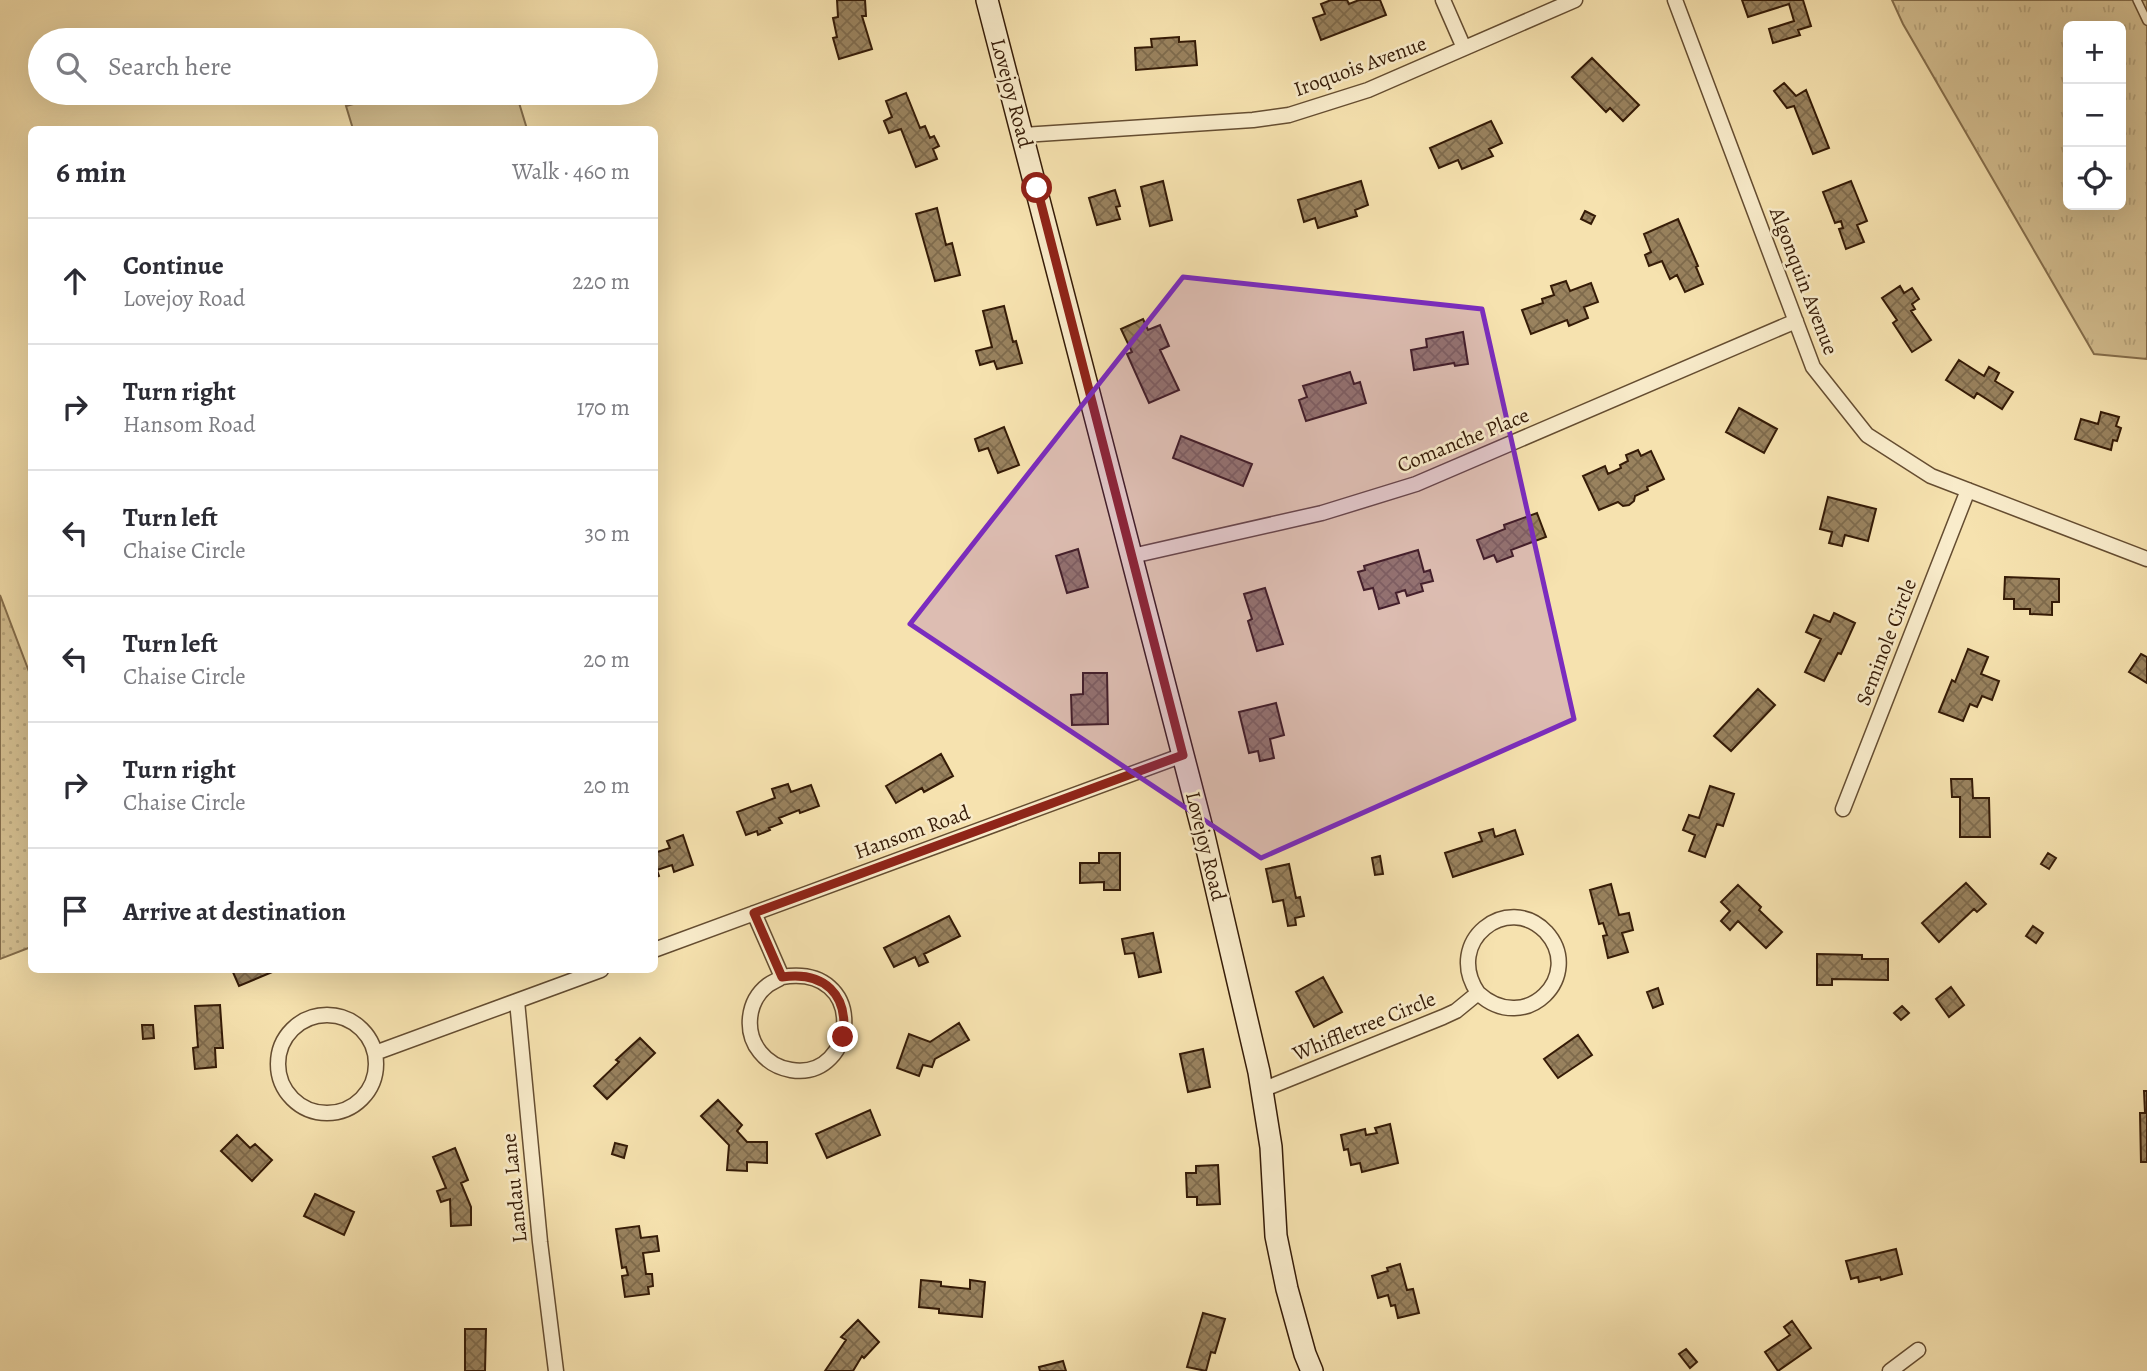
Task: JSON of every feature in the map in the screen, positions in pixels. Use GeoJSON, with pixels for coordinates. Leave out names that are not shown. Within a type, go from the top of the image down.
{"type":"FeatureCollection","features":[{"type":"Feature","properties":{"kind":"main road","name":"Lovejoy Road"},"geometry":{"type":"LineString","coordinates":[[987,0],[1210,863],[1262,1090],[1271,1147],[1276,1237],[1287,1289],[1312,1371]]}},
{"type":"Feature","properties":{"kind":"street"},"geometry":{"type":"LineString","coordinates":[[1443,0],[1464,48]]}},
{"type":"Feature","properties":{"kind":"street","name":"Iroquois Avenue"},"geometry":{"type":"LineString","coordinates":[[1023,135],[1253,120],[1289,115],[1368,90],[1575,0]]}},
{"type":"Feature","properties":{"kind":"street","name":"Algonquin Avenue"},"geometry":{"type":"LineString","coordinates":[[1675,0],[1813,367],[1867,435],[1931,475],[2147,559]]}},
{"type":"Feature","properties":{"kind":"street","name":"Comanche Place"},"geometry":{"type":"LineString","coordinates":[[1132,556],[1322,513],[1416,484],[1796,321]]}},
{"type":"Feature","properties":{"kind":"street","name":"Seminole Circle"},"geometry":{"type":"LineString","coordinates":[[1843,809],[1968,490]]}},
{"type":"Feature","properties":{"kind":"street","name":"Hansom Road"},"geometry":{"type":"LineString","coordinates":[[658,949],[1183,755]]}},
{"type":"Feature","properties":{"kind":"street"},"geometry":{"type":"LineString","coordinates":[[754,913],[782,977]]}},
{"type":"Feature","properties":{"kind":"street"},"geometry":{"type":"LineString","coordinates":[[1511,918],[1530,921],[1545,931],[1556,949],[1558,970],[1544,997],[1515,1009],[1494,1005],[1478,993],[1469,976],[1467,958],[1473,941],[1485,927],[1511,918]]}},
{"type":"Feature","properties":{"kind":"street"},"geometry":{"type":"LineString","coordinates":[[375,1053],[593,973]]}},
{"type":"Feature","properties":{"kind":"street"},"geometry":{"type":"LineString","coordinates":[[782,977],[812,977],[836,994],[843,1007],[843,1037],[826,1061],[811,1069],[779,1067],[765,1058],[752,1037],[750,1013],[757,998],[768,985],[782,977]]}},
{"type":"Feature","properties":{"kind":"street","name":"Whiffletree Circle"},"geometry":{"type":"LineString","coordinates":[[1262,1090],[1443,1017],[1466,1004],[1478,993]]}},
{"type":"Feature","properties":{"kind":"street","name":"Landau Lane"},"geometry":{"type":"LineString","coordinates":[[517,1000],[540,1242],[556,1371]]}},
{"type":"Feature","properties":{"kind":"street"},"geometry":{"type":"LineString","coordinates":[[327,1015],[343,1018],[357,1026],[368,1038],[375,1053],[376,1069],[372,1084],[363,1098],[335,1113],[318,1113],[303,1107],[291,1097],[282,1084],[278,1068],[279,1052],[286,1037],[297,1025],[311,1018],[327,1015]]}},
{"type":"Feature","properties":{"kind":"street"},"geometry":{"type":"LineString","coordinates":[[1890,1371],[1919,1350]]}},
{"type":"Feature","properties":{"kind":"lane"},"geometry":{"type":"LineString","coordinates":[[2137,0],[2147,21]]}},
{"type":"Feature","properties":{"kind":"highlighted area"},"geometry":{"type":"Polygon","coordinates":[[[1183,277],[1482,309],[1574,719],[1261,858],[910,624],[1183,277]]]}},
{"type":"Feature","properties":{"kind":"green space"},"geometry":{"type":"Polygon","coordinates":[[[1892,0],[2147,0],[2147,359],[2094,354],[1903,24],[1892,0]]]}},
{"type":"Feature","properties":{"kind":"green space"},"geometry":{"type":"Polygon","coordinates":[[[520,105],[526,126],[352,126],[346,106],[520,105]]]}},
{"type":"Feature","properties":{"kind":"green space"},"geometry":{"type":"Polygon","coordinates":[[[0,595],[28,669],[28,948],[0,959],[0,595]]]}},
{"type":"Feature","properties":{"kind":"building"},"geometry":{"type":"Polygon","coordinates":[[[837,0],[865,0],[866,16],[862,16],[872,49],[839,59],[833,38],[837,37],[833,18],[838,17],[837,0]]]}},
{"type":"Feature","properties":{"kind":"building"},"geometry":{"type":"Polygon","coordinates":[[[1331,0],[1347,0],[1349,4],[1359,0],[1380,0],[1386,15],[1321,40],[1313,18],[1325,14],[1321,4],[1331,0]]]}},
{"type":"Feature","properties":{"kind":"building"},"geometry":{"type":"Polygon","coordinates":[[[1742,0],[1803,0],[1811,26],[1798,30],[1800,35],[1773,43],[1769,29],[1794,21],[1789,4],[1748,17],[1742,0]]]}},
{"type":"Feature","properties":{"kind":"building"},"geometry":{"type":"Polygon","coordinates":[[[1179,37],[1179,42],[1195,41],[1197,65],[1136,70],[1135,48],[1152,47],[1151,39],[1179,37]]]}},
{"type":"Feature","properties":{"kind":"building"},"geometry":{"type":"Polygon","coordinates":[[[1592,58],[1639,105],[1623,121],[1610,108],[1606,112],[1572,77],[1592,58]]]}},
{"type":"Feature","properties":{"kind":"building"},"geometry":{"type":"Polygon","coordinates":[[[1784,83],[1796,96],[1806,90],[1829,148],[1813,154],[1794,106],[1787,108],[1774,91],[1784,83]]]}},
{"type":"Feature","properties":{"kind":"building"},"geometry":{"type":"Polygon","coordinates":[[[906,93],[920,128],[925,126],[930,138],[934,136],[939,146],[933,149],[937,159],[916,167],[901,129],[889,133],[884,121],[892,117],[886,101],[906,93]]]}},
{"type":"Feature","properties":{"kind":"building"},"geometry":{"type":"Polygon","coordinates":[[[1491,121],[1502,143],[1489,149],[1493,156],[1462,169],[1458,160],[1439,168],[1430,148],[1491,121]]]}},
{"type":"Feature","properties":{"kind":"building"},"geometry":{"type":"Polygon","coordinates":[[[1163,181],[1172,220],[1150,226],[1141,187],[1163,181]]]}},
{"type":"Feature","properties":{"kind":"building"},"geometry":{"type":"Polygon","coordinates":[[[1361,181],[1368,205],[1355,210],[1357,216],[1318,228],[1315,218],[1304,222],[1298,200],[1361,181]]]}},
{"type":"Feature","properties":{"kind":"building"},"geometry":{"type":"Polygon","coordinates":[[[1851,181],[1867,221],[1857,225],[1864,242],[1846,249],[1839,229],[1843,228],[1841,221],[1835,223],[1823,192],[1851,181]]]}},
{"type":"Feature","properties":{"kind":"building"},"geometry":{"type":"Polygon","coordinates":[[[1115,190],[1120,206],[1116,207],[1120,219],[1097,225],[1089,198],[1115,190]]]}},
{"type":"Feature","properties":{"kind":"building"},"geometry":{"type":"Polygon","coordinates":[[[937,208],[946,245],[952,243],[960,275],[935,281],[916,214],[937,208]]]}},
{"type":"Feature","properties":{"kind":"building"},"geometry":{"type":"Polygon","coordinates":[[[1585,211],[1595,216],[1591,224],[1581,219],[1585,211]]]}},
{"type":"Feature","properties":{"kind":"building"},"geometry":{"type":"Polygon","coordinates":[[[1678,219],[1703,284],[1685,292],[1677,275],[1670,279],[1662,261],[1649,266],[1645,255],[1651,252],[1644,234],[1678,219]]]}},
{"type":"Feature","properties":{"kind":"building"},"geometry":{"type":"Polygon","coordinates":[[[1566,281],[1570,291],[1591,283],[1598,302],[1584,307],[1588,318],[1569,326],[1567,320],[1531,334],[1522,310],[1543,303],[1542,299],[1554,295],[1551,286],[1566,281]]]}},
{"type":"Feature","properties":{"kind":"building"},"geometry":{"type":"Polygon","coordinates":[[[1900,286],[1904,293],[1912,288],[1919,299],[1912,304],[1915,309],[1911,311],[1931,340],[1912,352],[1893,323],[1897,320],[1882,298],[1900,286]]]}},
{"type":"Feature","properties":{"kind":"building"},"geometry":{"type":"Polygon","coordinates":[[[1004,306],[1013,342],[1016,341],[1022,363],[997,369],[994,361],[980,365],[976,351],[992,347],[983,311],[1004,306]]]}},
{"type":"Feature","properties":{"kind":"building"},"geometry":{"type":"Polygon","coordinates":[[[1143,319],[1148,330],[1160,325],[1169,346],[1160,350],[1179,390],[1149,403],[1127,354],[1132,352],[1121,329],[1143,319]]]}},
{"type":"Feature","properties":{"kind":"building"},"geometry":{"type":"Polygon","coordinates":[[[1463,332],[1468,364],[1455,366],[1454,363],[1414,370],[1411,350],[1427,347],[1426,339],[1463,332]]]}},
{"type":"Feature","properties":{"kind":"building"},"geometry":{"type":"Polygon","coordinates":[[[1959,360],[1984,376],[1989,367],[1999,373],[1995,381],[2013,392],[2002,409],[1977,393],[1974,398],[1946,380],[1959,360]]]}},
{"type":"Feature","properties":{"kind":"building"},"geometry":{"type":"Polygon","coordinates":[[[1350,372],[1354,384],[1360,382],[1366,403],[1306,421],[1299,400],[1307,397],[1303,386],[1350,372]]]}},
{"type":"Feature","properties":{"kind":"building"},"geometry":{"type":"Polygon","coordinates":[[[1739,408],[1777,429],[1764,453],[1726,432],[1739,408]]]}},
{"type":"Feature","properties":{"kind":"building"},"geometry":{"type":"Polygon","coordinates":[[[2101,412],[2119,417],[2116,426],[2121,428],[2117,441],[2113,440],[2111,450],[2075,439],[2081,419],[2098,424],[2101,412]]]}},
{"type":"Feature","properties":{"kind":"building"},"geometry":{"type":"Polygon","coordinates":[[[1004,427],[1019,465],[998,473],[988,448],[979,451],[975,439],[1004,427]]]}},
{"type":"Feature","properties":{"kind":"building"},"geometry":{"type":"Polygon","coordinates":[[[1181,436],[1252,464],[1243,486],[1173,458],[1181,436]]]}},
{"type":"Feature","properties":{"kind":"building"},"geometry":{"type":"Polygon","coordinates":[[[1638,450],[1641,456],[1651,451],[1664,479],[1647,487],[1648,490],[1635,496],[1629,505],[1623,506],[1618,502],[1599,510],[1583,476],[1605,466],[1608,474],[1621,468],[1620,465],[1628,461],[1626,455],[1638,450]]]}},
{"type":"Feature","properties":{"kind":"building"},"geometry":{"type":"Polygon","coordinates":[[[1828,497],[1876,509],[1868,541],[1845,535],[1842,546],[1829,543],[1832,532],[1820,529],[1828,497]]]}},
{"type":"Feature","properties":{"kind":"building"},"geometry":{"type":"Polygon","coordinates":[[[1537,513],[1546,537],[1511,550],[1513,556],[1497,562],[1494,555],[1484,559],[1477,540],[1505,529],[1504,525],[1537,513]]]}},
{"type":"Feature","properties":{"kind":"building"},"geometry":{"type":"Polygon","coordinates":[[[1078,549],[1088,587],[1067,593],[1056,556],[1078,549]]]}},
{"type":"Feature","properties":{"kind":"building"},"geometry":{"type":"Polygon","coordinates":[[[1418,550],[1424,572],[1430,570],[1433,581],[1421,584],[1423,591],[1407,596],[1405,590],[1396,593],[1399,603],[1379,609],[1373,588],[1364,590],[1358,572],[1365,570],[1364,566],[1418,550]]]}},
{"type":"Feature","properties":{"kind":"building"},"geometry":{"type":"Polygon","coordinates":[[[2005,577],[2059,579],[2059,602],[2052,602],[2052,615],[2030,614],[2030,609],[2014,609],[2014,599],[2004,599],[2005,577]]]}},
{"type":"Feature","properties":{"kind":"building"},"geometry":{"type":"Polygon","coordinates":[[[1265,588],[1283,644],[1257,651],[1248,621],[1252,619],[1244,594],[1265,588]]]}},
{"type":"Feature","properties":{"kind":"building"},"geometry":{"type":"Polygon","coordinates":[[[1834,613],[1855,623],[1841,654],[1838,653],[1824,681],[1805,672],[1821,639],[1806,632],[1814,615],[1830,622],[1834,613]]]}},
{"type":"Feature","properties":{"kind":"building"},"geometry":{"type":"Polygon","coordinates":[[[1968,649],[1988,657],[1981,674],[1999,681],[1992,700],[1982,696],[1977,707],[1970,704],[1963,721],[1939,712],[1968,649]]]}},
{"type":"Feature","properties":{"kind":"building"},"geometry":{"type":"Polygon","coordinates":[[[2141,654],[2147,657],[2147,683],[2129,672],[2141,654]]]}},
{"type":"Feature","properties":{"kind":"building"},"geometry":{"type":"Polygon","coordinates":[[[1083,673],[1107,673],[1108,724],[1072,725],[1071,695],[1083,694],[1083,673]]]}},
{"type":"Feature","properties":{"kind":"building"},"geometry":{"type":"Polygon","coordinates":[[[1758,689],[1775,705],[1731,751],[1714,736],[1758,689]]]}},
{"type":"Feature","properties":{"kind":"building"},"geometry":{"type":"Polygon","coordinates":[[[1276,703],[1284,735],[1270,739],[1274,758],[1260,761],[1258,751],[1249,753],[1239,712],[1276,703]]]}},
{"type":"Feature","properties":{"kind":"building"},"geometry":{"type":"Polygon","coordinates":[[[941,754],[953,776],[924,792],[922,788],[896,803],[886,786],[941,754]]]}},
{"type":"Feature","properties":{"kind":"building"},"geometry":{"type":"Polygon","coordinates":[[[1951,779],[1972,779],[1973,798],[1989,798],[1990,837],[1960,837],[1960,797],[1952,797],[1951,779]]]}},
{"type":"Feature","properties":{"kind":"building"},"geometry":{"type":"Polygon","coordinates":[[[788,784],[791,792],[811,785],[819,806],[779,818],[782,823],[758,835],[757,831],[746,835],[737,812],[775,798],[772,789],[788,784]]]}},
{"type":"Feature","properties":{"kind":"building"},"geometry":{"type":"Polygon","coordinates":[[[1710,786],[1734,794],[1723,826],[1717,824],[1705,857],[1689,851],[1695,835],[1683,830],[1689,815],[1699,818],[1710,786]]]}},
{"type":"Feature","properties":{"kind":"building"},"geometry":{"type":"Polygon","coordinates":[[[1493,829],[1495,837],[1515,830],[1523,854],[1453,877],[1445,853],[1482,841],[1479,833],[1493,829]]]}},
{"type":"Feature","properties":{"kind":"building"},"geometry":{"type":"Polygon","coordinates":[[[683,835],[693,865],[674,872],[672,865],[658,870],[658,852],[670,848],[667,841],[683,835]]]}},
{"type":"Feature","properties":{"kind":"building"},"geometry":{"type":"Polygon","coordinates":[[[1099,853],[1120,853],[1120,890],[1104,890],[1104,882],[1080,883],[1080,863],[1099,863],[1099,853]]]}},
{"type":"Feature","properties":{"kind":"building"},"geometry":{"type":"Polygon","coordinates":[[[2048,853],[2056,858],[2049,869],[2041,864],[2048,853]]]}},
{"type":"Feature","properties":{"kind":"building"},"geometry":{"type":"Polygon","coordinates":[[[1380,856],[1383,874],[1375,875],[1372,858],[1380,856]]]}},
{"type":"Feature","properties":{"kind":"building"},"geometry":{"type":"Polygon","coordinates":[[[1289,864],[1296,898],[1300,897],[1304,916],[1295,918],[1296,925],[1288,926],[1283,900],[1273,902],[1266,869],[1289,864]]]}},
{"type":"Feature","properties":{"kind":"building"},"geometry":{"type":"Polygon","coordinates":[[[1966,883],[1986,904],[1977,912],[1974,909],[1939,942],[1922,923],[1966,883]]]}},
{"type":"Feature","properties":{"kind":"building"},"geometry":{"type":"Polygon","coordinates":[[[1611,884],[1619,915],[1629,913],[1633,930],[1622,933],[1628,952],[1608,958],[1603,936],[1607,935],[1603,923],[1599,924],[1590,890],[1611,884]]]}},
{"type":"Feature","properties":{"kind":"building"},"geometry":{"type":"Polygon","coordinates":[[[1738,885],[1782,932],[1766,948],[1738,921],[1730,930],[1721,921],[1730,911],[1721,902],[1738,885]]]}},
{"type":"Feature","properties":{"kind":"building"},"geometry":{"type":"Polygon","coordinates":[[[949,916],[960,936],[924,954],[928,962],[919,966],[915,957],[894,967],[884,948],[949,916]]]}},
{"type":"Feature","properties":{"kind":"building"},"geometry":{"type":"Polygon","coordinates":[[[2033,926],[2043,933],[2036,943],[2026,936],[2033,926]]]}},
{"type":"Feature","properties":{"kind":"building"},"geometry":{"type":"Polygon","coordinates":[[[1153,933],[1161,972],[1139,977],[1134,953],[1125,954],[1122,939],[1153,933]]]}},
{"type":"Feature","properties":{"kind":"building"},"geometry":{"type":"Polygon","coordinates":[[[1817,954],[1862,955],[1862,959],[1888,959],[1888,980],[1832,979],[1832,985],[1817,985],[1817,954]]]}},
{"type":"Feature","properties":{"kind":"building"},"geometry":{"type":"Polygon","coordinates":[[[233,973],[270,973],[239,986],[233,973]]]}},
{"type":"Feature","properties":{"kind":"building"},"geometry":{"type":"Polygon","coordinates":[[[1323,977],[1342,1012],[1314,1027],[1296,992],[1323,977]]]}},
{"type":"Feature","properties":{"kind":"building"},"geometry":{"type":"Polygon","coordinates":[[[1951,987],[1964,1005],[1949,1017],[1936,999],[1951,987]]]}},
{"type":"Feature","properties":{"kind":"building"},"geometry":{"type":"Polygon","coordinates":[[[1658,988],[1663,1004],[1653,1008],[1647,992],[1658,988]]]}},
{"type":"Feature","properties":{"kind":"building"},"geometry":{"type":"Polygon","coordinates":[[[220,1005],[223,1048],[215,1048],[216,1067],[195,1069],[193,1048],[198,1047],[195,1006],[220,1005]]]}},
{"type":"Feature","properties":{"kind":"building"},"geometry":{"type":"Polygon","coordinates":[[[1902,1006],[1909,1013],[1901,1020],[1894,1013],[1902,1006]]]}},
{"type":"Feature","properties":{"kind":"building"},"geometry":{"type":"Polygon","coordinates":[[[959,1023],[969,1040],[935,1059],[932,1067],[923,1065],[919,1076],[897,1068],[909,1034],[930,1042],[959,1023]]]}},
{"type":"Feature","properties":{"kind":"building"},"geometry":{"type":"Polygon","coordinates":[[[142,1025],[153,1025],[154,1038],[143,1039],[142,1025]]]}},
{"type":"Feature","properties":{"kind":"building"},"geometry":{"type":"Polygon","coordinates":[[[1578,1035],[1592,1055],[1558,1078],[1544,1059],[1578,1035]]]}},
{"type":"Feature","properties":{"kind":"building"},"geometry":{"type":"Polygon","coordinates":[[[640,1038],[655,1053],[607,1099],[594,1086],[619,1062],[616,1060],[640,1038]]]}},
{"type":"Feature","properties":{"kind":"building"},"geometry":{"type":"Polygon","coordinates":[[[1203,1049],[1210,1087],[1188,1092],[1180,1054],[1203,1049]]]}},
{"type":"Feature","properties":{"kind":"building"},"geometry":{"type":"Polygon","coordinates":[[[2144,1091],[2147,1091],[2147,1162],[2141,1162],[2140,1113],[2145,1113],[2144,1091]]]}},
{"type":"Feature","properties":{"kind":"building"},"geometry":{"type":"Polygon","coordinates":[[[718,1100],[742,1125],[737,1131],[747,1142],[767,1142],[767,1163],[747,1162],[747,1171],[727,1170],[729,1145],[701,1116],[718,1100]]]}},
{"type":"Feature","properties":{"kind":"building"},"geometry":{"type":"Polygon","coordinates":[[[870,1110],[880,1135],[827,1158],[816,1134],[870,1110]]]}},
{"type":"Feature","properties":{"kind":"building"},"geometry":{"type":"Polygon","coordinates":[[[1390,1124],[1398,1163],[1362,1172],[1360,1163],[1351,1165],[1348,1149],[1344,1150],[1341,1135],[1365,1129],[1366,1135],[1377,1133],[1375,1128],[1390,1124]]]}},
{"type":"Feature","properties":{"kind":"building"},"geometry":{"type":"Polygon","coordinates":[[[237,1135],[250,1148],[255,1144],[272,1160],[252,1181],[221,1151],[237,1135]]]}},
{"type":"Feature","properties":{"kind":"building"},"geometry":{"type":"Polygon","coordinates":[[[615,1143],[627,1146],[624,1158],[612,1154],[615,1143]]]}},
{"type":"Feature","properties":{"kind":"building"},"geometry":{"type":"Polygon","coordinates":[[[455,1148],[468,1180],[461,1183],[471,1207],[471,1225],[451,1226],[450,1199],[441,1202],[437,1191],[446,1188],[433,1157],[455,1148]]]}},
{"type":"Feature","properties":{"kind":"building"},"geometry":{"type":"Polygon","coordinates":[[[1218,1165],[1220,1204],[1197,1205],[1197,1197],[1187,1197],[1186,1173],[1196,1173],[1196,1166],[1218,1165]]]}},
{"type":"Feature","properties":{"kind":"building"},"geometry":{"type":"Polygon","coordinates":[[[315,1194],[354,1212],[344,1235],[304,1216],[315,1194]]]}},
{"type":"Feature","properties":{"kind":"building"},"geometry":{"type":"Polygon","coordinates":[[[639,1226],[641,1238],[657,1236],[659,1251],[643,1253],[646,1274],[652,1274],[653,1286],[648,1287],[649,1294],[625,1297],[622,1276],[628,1275],[626,1267],[622,1268],[616,1229],[639,1226]]]}},
{"type":"Feature","properties":{"kind":"building"},"geometry":{"type":"Polygon","coordinates":[[[1896,1249],[1902,1274],[1881,1280],[1880,1277],[1859,1282],[1858,1277],[1851,1279],[1846,1261],[1896,1249]]]}},
{"type":"Feature","properties":{"kind":"building"},"geometry":{"type":"Polygon","coordinates":[[[1400,1264],[1407,1290],[1413,1289],[1419,1313],[1398,1318],[1395,1305],[1391,1306],[1388,1295],[1378,1298],[1372,1276],[1400,1264]]]}},
{"type":"Feature","properties":{"kind":"building"},"geometry":{"type":"Polygon","coordinates":[[[921,1280],[941,1282],[941,1286],[970,1289],[970,1280],[985,1282],[982,1317],[939,1313],[939,1309],[919,1307],[921,1280]]]}},
{"type":"Feature","properties":{"kind":"building"},"geometry":{"type":"Polygon","coordinates":[[[1203,1313],[1225,1319],[1215,1353],[1211,1352],[1206,1371],[1187,1367],[1203,1313]]]}},
{"type":"Feature","properties":{"kind":"building"},"geometry":{"type":"Polygon","coordinates":[[[858,1320],[879,1342],[864,1358],[862,1356],[853,1371],[825,1371],[846,1340],[841,1337],[858,1320]]]}},
{"type":"Feature","properties":{"kind":"building"},"geometry":{"type":"Polygon","coordinates":[[[1792,1321],[1811,1348],[1778,1371],[1765,1352],[1790,1335],[1784,1327],[1792,1321]]]}},
{"type":"Feature","properties":{"kind":"building"},"geometry":{"type":"Polygon","coordinates":[[[465,1329],[486,1329],[485,1371],[465,1371],[465,1329]]]}},
{"type":"Feature","properties":{"kind":"building"},"geometry":{"type":"Polygon","coordinates":[[[1686,1349],[1697,1362],[1690,1368],[1679,1354],[1686,1349]]]}},
{"type":"Feature","properties":{"kind":"building"},"geometry":{"type":"Polygon","coordinates":[[[1063,1361],[1066,1371],[1040,1371],[1039,1367],[1063,1361]]]}},
{"type":"Feature","properties":{"kind":"route"},"geometry":{"type":"LineString","coordinates":[[843,1037],[843,1007],[836,994],[812,977],[782,977],[754,913],[1183,755],[1037,188]]}}]}
